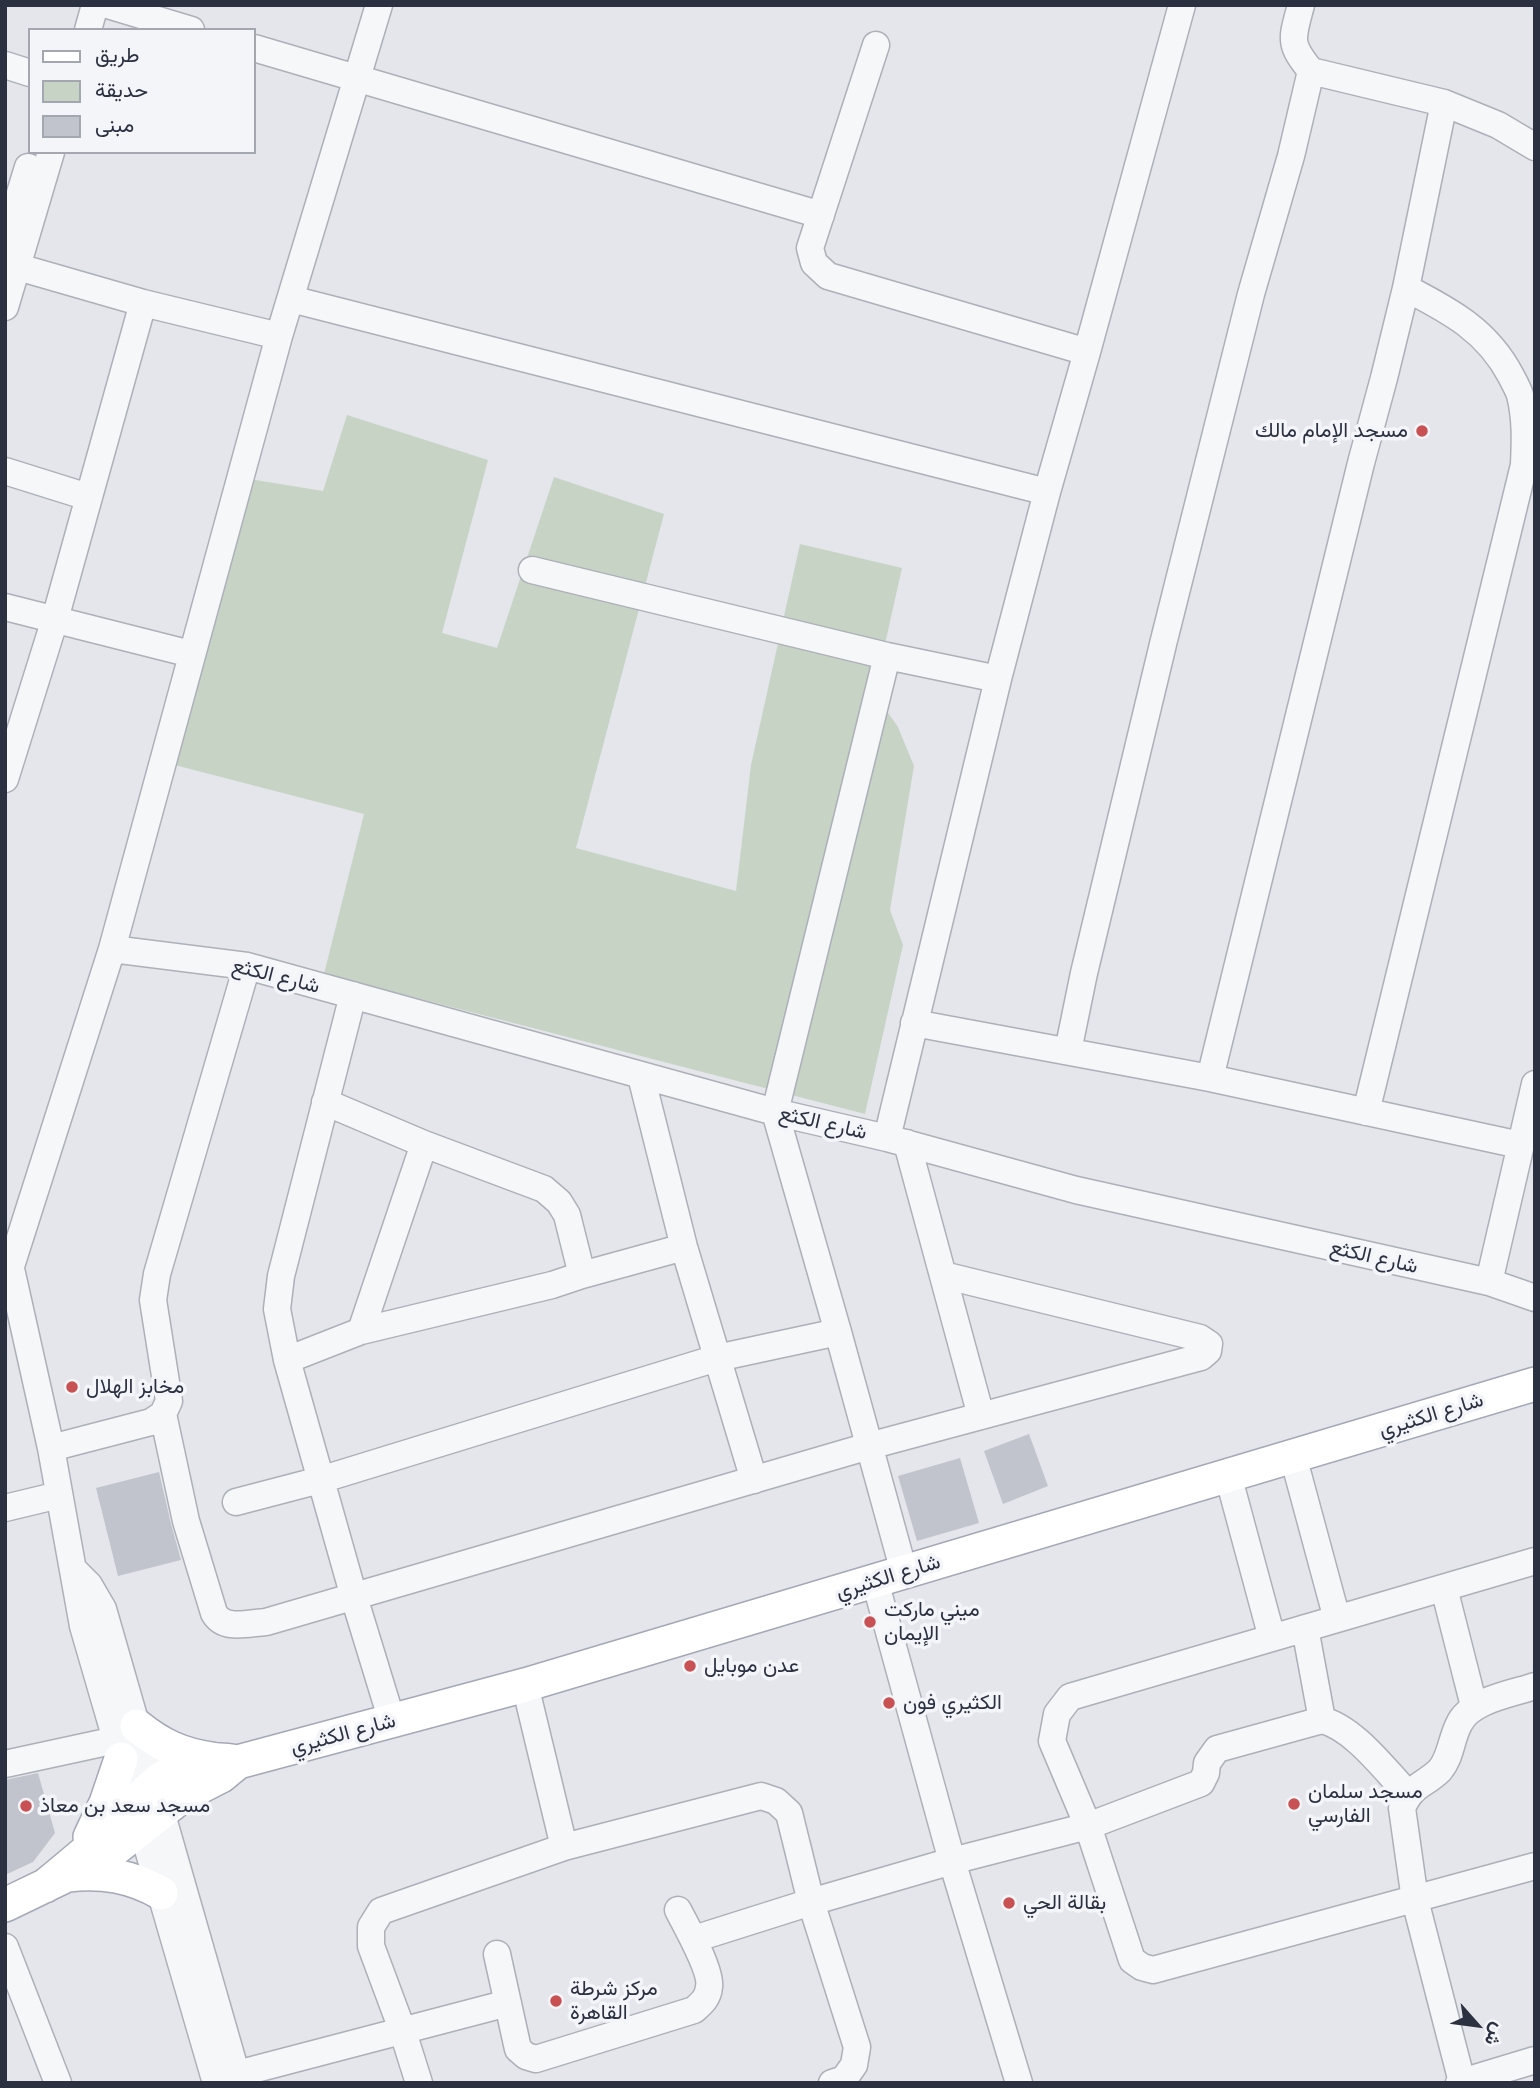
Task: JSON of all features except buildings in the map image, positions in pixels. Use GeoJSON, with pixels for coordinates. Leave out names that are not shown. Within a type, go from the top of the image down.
{"type":"FeatureCollection","features":[{"type":"Feature","properties":{"kind":"main road","name":"شارع الكثيري"},"geometry":{"type":"LineString","coordinates":[[5,1905],[65,1872],[94,1844],[148,1806],[170,1772],[183,1766],[225,1760],[392,1721],[525,1685],[1535,1384]]}},
{"type":"Feature","properties":{"kind":"main road"},"geometry":{"type":"LineString","coordinates":[[161,1893],[146,1884],[114,1875],[65,1872],[106,1803],[125,1742],[167,1747],[181,1753],[225,1760]]}},
{"type":"Feature","properties":{"kind":"street"},"geometry":{"type":"LineString","coordinates":[[71,28],[77,5]]}},
{"type":"Feature","properties":{"kind":"street"},"geometry":{"type":"LineString","coordinates":[[89,28],[95,5]]}},
{"type":"Feature","properties":{"kind":"street"},"geometry":{"type":"LineString","coordinates":[[108,5],[184,28]]}},
{"type":"Feature","properties":{"kind":"street"},"geometry":{"type":"LineString","coordinates":[[230,2080],[148,1806],[125,1742],[103,1609],[89,1585],[73,1569],[51,1448],[8,1254],[112,949],[279,337],[379,5]]}},
{"type":"Feature","properties":{"kind":"street"},"geometry":{"type":"LineString","coordinates":[[981,1416],[943,1275],[897,1140],[915,1023],[998,679],[1182,5]]}},
{"type":"Feature","properties":{"kind":"street"},"geometry":{"type":"LineString","coordinates":[[1301,5],[1292,39],[1298,56],[1311,71],[1444,103],[1499,125],[1535,147]]}},
{"type":"Feature","properties":{"kind":"street"},"geometry":{"type":"LineString","coordinates":[[876,45],[810,248],[814,263],[828,276],[1087,352]]}},
{"type":"Feature","properties":{"kind":"street"},"geometry":{"type":"LineString","coordinates":[[256,49],[821,215]]}},
{"type":"Feature","properties":{"kind":"street"},"geometry":{"type":"LineString","coordinates":[[5,65],[28,72]]}},
{"type":"Feature","properties":{"kind":"street"},"geometry":{"type":"LineString","coordinates":[[1068,1051],[1084,973],[1171,610],[1311,71]]}},
{"type":"Feature","properties":{"kind":"street"},"geometry":{"type":"LineString","coordinates":[[1210,1078],[1406,288],[1444,103]]}},
{"type":"Feature","properties":{"kind":"street"},"geometry":{"type":"LineString","coordinates":[[5,242],[32,154]]}},
{"type":"Feature","properties":{"kind":"street"},"geometry":{"type":"LineString","coordinates":[[5,307],[50,154]]}},
{"type":"Feature","properties":{"kind":"street"},"geometry":{"type":"LineString","coordinates":[[18,267],[143,303],[279,337]]}},
{"type":"Feature","properties":{"kind":"street"},"geometry":{"type":"LineString","coordinates":[[1366,1112],[1524,465],[1525,428],[1520,393],[1496,350],[1471,325],[1406,288]]}},
{"type":"Feature","properties":{"kind":"street"},"geometry":{"type":"LineString","coordinates":[[291,299],[1047,492]]}},
{"type":"Feature","properties":{"kind":"street"},"geometry":{"type":"LineString","coordinates":[[5,779],[10,752],[55,619],[143,303]]}},
{"type":"Feature","properties":{"kind":"street"},"geometry":{"type":"LineString","coordinates":[[5,471],[88,496]]}},
{"type":"Feature","properties":{"kind":"street"},"geometry":{"type":"LineString","coordinates":[[532,570],[887,656],[998,679]]}},
{"type":"Feature","properties":{"kind":"street"},"geometry":{"type":"LineString","coordinates":[[5,607],[191,654]]}},
{"type":"Feature","properties":{"kind":"street"},"geometry":{"type":"LineString","coordinates":[[887,656],[775,1112],[869,1446],[890,1576],[952,1861],[1018,2083]]}},
{"type":"Feature","properties":{"kind":"street","name":"شارع الكثع"},"geometry":{"type":"LineString","coordinates":[[112,949],[247,966],[641,1076],[775,1112],[897,1140],[1076,1190],[1489,1282],[1535,1298]]}},
{"type":"Feature","properties":{"kind":"street"},"geometry":{"type":"LineString","coordinates":[[51,1448],[151,1422],[163,1414],[169,1402],[153,1300],[157,1274],[247,966]]}},
{"type":"Feature","properties":{"kind":"street"},"geometry":{"type":"LineString","coordinates":[[353,995],[281,1276],[277,1309],[287,1360],[320,1480],[392,1721]]}},
{"type":"Feature","properties":{"kind":"street"},"geometry":{"type":"LineString","coordinates":[[915,1023],[1210,1078],[1520,1145]]}},
{"type":"Feature","properties":{"kind":"street"},"geometry":{"type":"LineString","coordinates":[[641,1076],[684,1247],[754,1480]]}},
{"type":"Feature","properties":{"kind":"street"},"geometry":{"type":"LineString","coordinates":[[1489,1282],[1535,1084]]}},
{"type":"Feature","properties":{"kind":"street"},"geometry":{"type":"LineString","coordinates":[[326,1102],[424,1144],[544,1189],[559,1202],[567,1215],[582,1275]]}},
{"type":"Feature","properties":{"kind":"street"},"geometry":{"type":"LineString","coordinates":[[361,1331],[424,1144]]}},
{"type":"Feature","properties":{"kind":"street"},"geometry":{"type":"LineString","coordinates":[[287,1360],[361,1331],[552,1285],[684,1247]]}},
{"type":"Feature","properties":{"kind":"street"},"geometry":{"type":"LineString","coordinates":[[163,1414],[187,1521],[214,1613],[218,1621],[227,1625],[266,1622],[869,1446],[1201,1357],[1208,1351],[1209,1345],[1199,1338],[943,1275]]}},
{"type":"Feature","properties":{"kind":"street"},"geometry":{"type":"LineString","coordinates":[[236,1502],[320,1480],[717,1358],[838,1332]]}},
{"type":"Feature","properties":{"kind":"street"},"geometry":{"type":"LineString","coordinates":[[1293,1456],[1337,1619]]}},
{"type":"Feature","properties":{"kind":"street"},"geometry":{"type":"LineString","coordinates":[[1228,1475],[1272,1638]]}},
{"type":"Feature","properties":{"kind":"street"},"geometry":{"type":"LineString","coordinates":[[5,1508],[59,1495]]}},
{"type":"Feature","properties":{"kind":"street"},"geometry":{"type":"LineString","coordinates":[[1535,1561],[1070,1697],[1058,1714],[1052,1741],[1088,1826],[1132,1960],[1153,1970],[1535,1866]]}},
{"type":"Feature","properties":{"kind":"street"},"geometry":{"type":"LineString","coordinates":[[1444,1588],[1474,1706]]}},
{"type":"Feature","properties":{"kind":"street"},"geometry":{"type":"LineString","coordinates":[[1305,1628],[1322,1720]]}},
{"type":"Feature","properties":{"kind":"street"},"geometry":{"type":"LineString","coordinates":[[525,1685],[564,1847]]}},
{"type":"Feature","properties":{"kind":"street"},"geometry":{"type":"LineString","coordinates":[[1535,1686],[1474,1706],[1459,1724],[1452,1748],[1440,1769],[1408,1794],[1402,1808],[1415,1900],[1460,2082],[1535,2060]]}},
{"type":"Feature","properties":{"kind":"street"},"geometry":{"type":"LineString","coordinates":[[694,1939],[952,1861],[1088,1826],[1201,1783],[1207,1763],[1217,1749],[1322,1720],[1335,1723],[1351,1734],[1408,1794]]}},
{"type":"Feature","properties":{"kind":"street"},"geometry":{"type":"LineString","coordinates":[[5,1764],[125,1742]]}},
{"type":"Feature","properties":{"kind":"street"},"geometry":{"type":"LineString","coordinates":[[125,1742],[148,1806],[161,1893],[230,2080]]}},
{"type":"Feature","properties":{"kind":"street"},"geometry":{"type":"LineString","coordinates":[[419,2083],[403,2032],[370,1946],[371,1927],[381,1911],[564,1847],[761,1796],[776,1801],[789,1813],[811,1902],[857,2047],[854,2065],[845,2079],[832,2083]]}},
{"type":"Feature","properties":{"kind":"street"},"geometry":{"type":"LineString","coordinates":[[497,1954],[518,2049],[526,2056],[536,2059],[694,2010],[706,2000],[710,1984],[694,1939],[678,1910]]}},
{"type":"Feature","properties":{"kind":"street"},"geometry":{"type":"LineString","coordinates":[[5,1947],[58,2083]]}},
{"type":"Feature","properties":{"kind":"street"},"geometry":{"type":"LineString","coordinates":[[230,2080],[508,2003]]}},
{"type":"Feature","properties":{"kind":"green space"},"geometry":{"type":"Polygon","coordinates":[[[347,415],[488,460],[442,633],[497,648],[554,477],[664,514],[576,848],[736,891],[751,765],[800,544],[902,568],[874,693],[898,727],[914,766],[890,910],[903,945],[865,1114],[324,974],[364,814],[163,762],[237,477],[323,491],[347,415]]]}},
{"type":"Feature","properties":{"kind":"place","name":"مسجد الإمام مالك"},"geometry":{"type":"Point","coordinates":[1422,431]}},
{"type":"Feature","properties":{"kind":"place","name":"مخابز الهلال"},"geometry":{"type":"Point","coordinates":[72,1387]}},
{"type":"Feature","properties":{"kind":"place","name":"ميني ماركت الإيمان"},"geometry":{"type":"Point","coordinates":[870,1622]}},
{"type":"Feature","properties":{"kind":"place","name":"عدن موبايل"},"geometry":{"type":"Point","coordinates":[690,1666]}},
{"type":"Feature","properties":{"kind":"place","name":"الكثيري فون"},"geometry":{"type":"Point","coordinates":[889,1703]}},
{"type":"Feature","properties":{"kind":"place","name":"مسجد سلمان الفارسي"},"geometry":{"type":"Point","coordinates":[1294,1804]}},
{"type":"Feature","properties":{"kind":"place","name":"مسجد سعد بن معاذ"},"geometry":{"type":"Point","coordinates":[26,1806]}},
{"type":"Feature","properties":{"kind":"place","name":"بقالة الحي"},"geometry":{"type":"Point","coordinates":[1009,1903]}},
{"type":"Feature","properties":{"kind":"place","name":"مركز شرطة القاهرة"},"geometry":{"type":"Point","coordinates":[556,2001]}}]}
